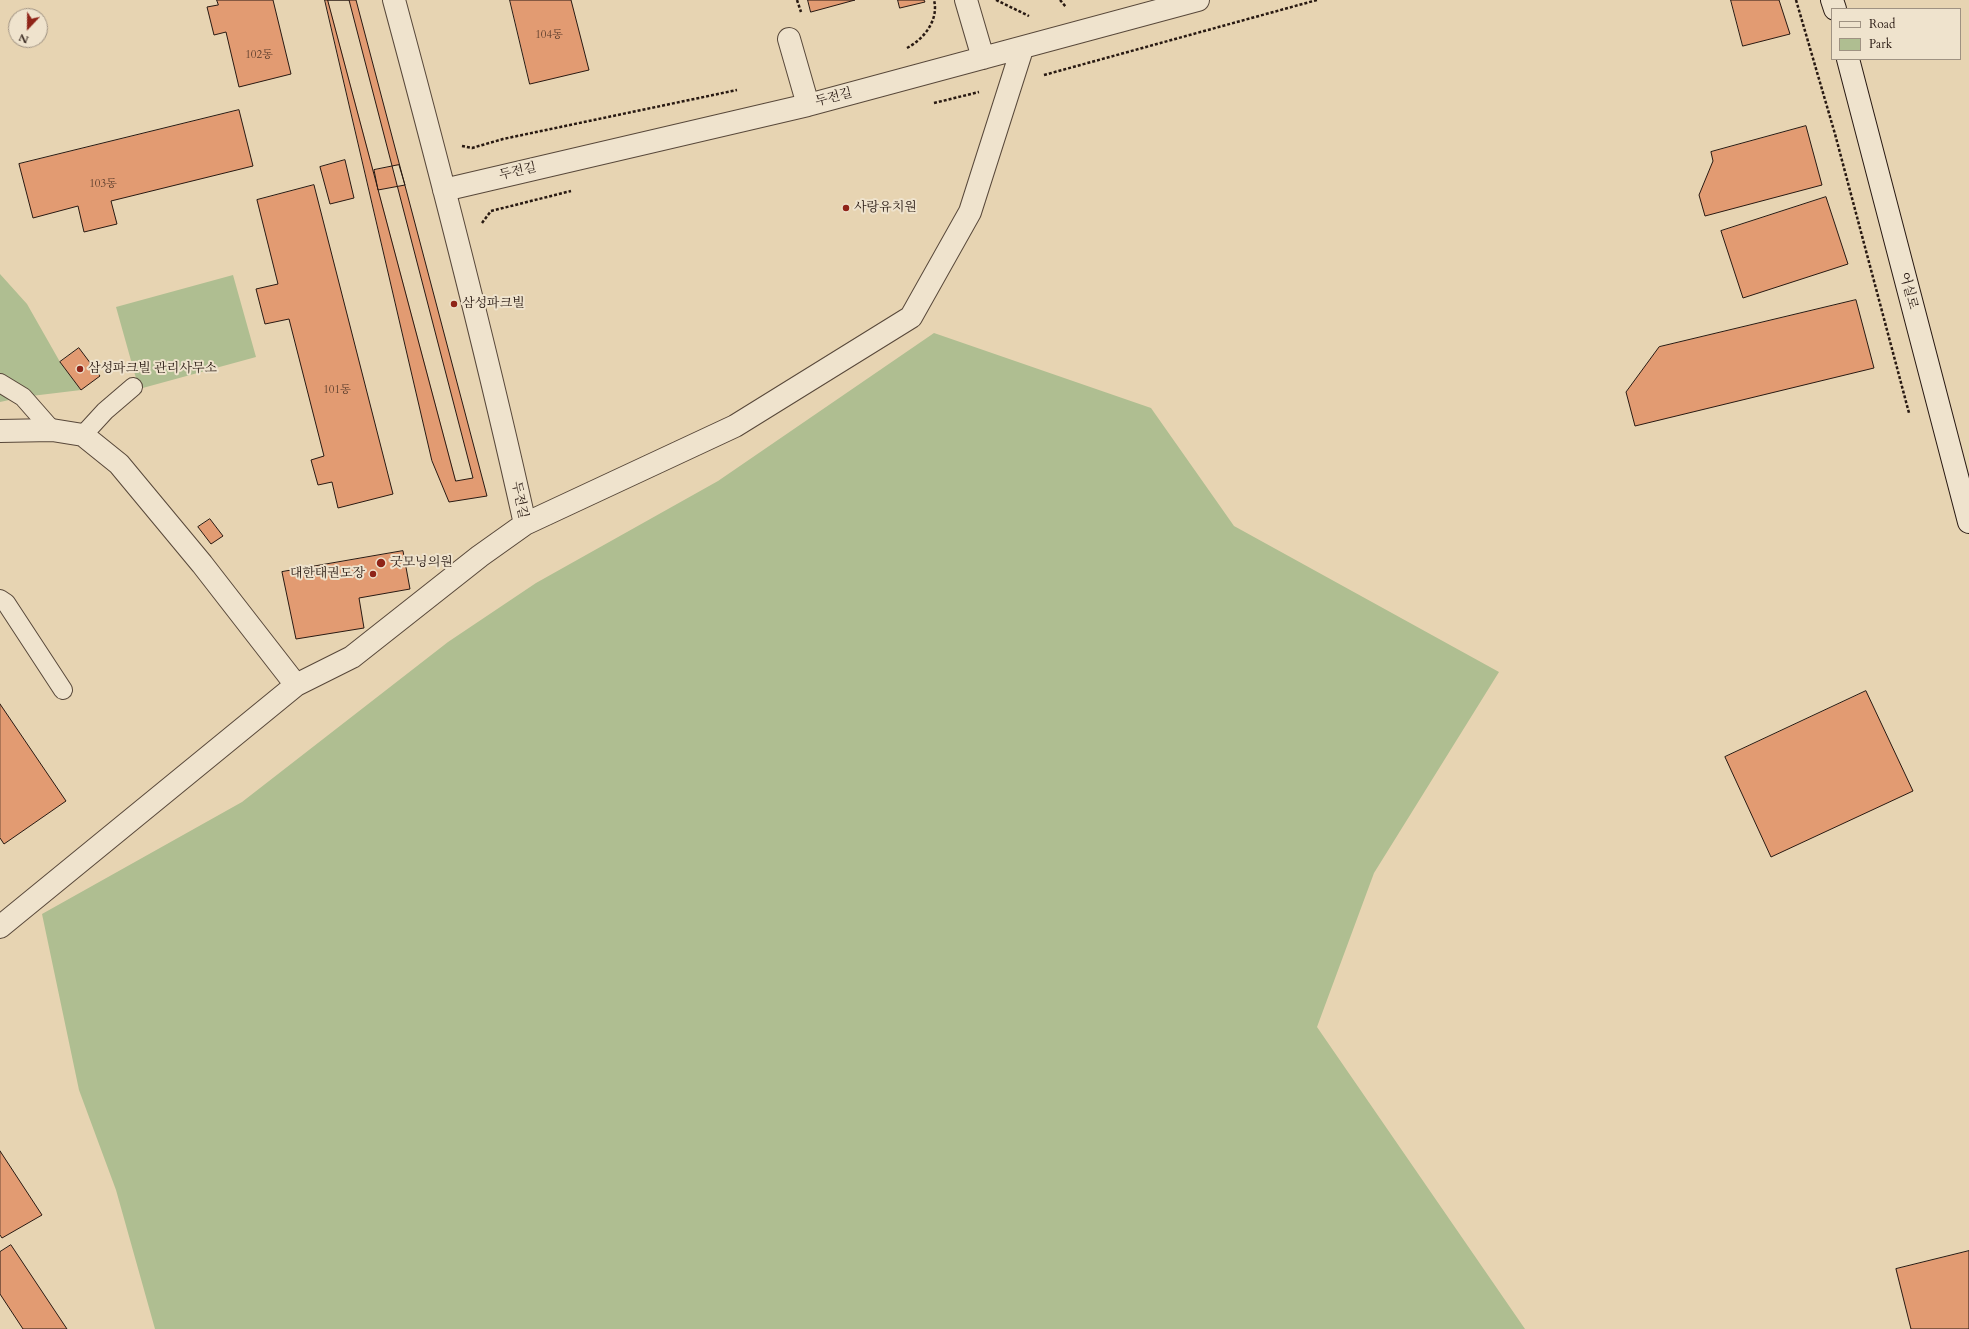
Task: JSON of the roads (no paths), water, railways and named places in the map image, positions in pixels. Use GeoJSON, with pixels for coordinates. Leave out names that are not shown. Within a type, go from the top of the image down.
{"type":"FeatureCollection","features":[{"type":"Feature","properties":{"kind":"street"},"geometry":{"type":"LineString","coordinates":[[394,0],[444,190]]}},
{"type":"Feature","properties":{"kind":"street"},"geometry":{"type":"LineString","coordinates":[[966,0],[983,58]]}},
{"type":"Feature","properties":{"kind":"street","name":"두전길"},"geometry":{"type":"LineString","coordinates":[[0,927],[296,685],[352,658],[480,556],[525,524],[505,433],[444,190],[808,105],[1022,49],[1198,0]]}},
{"type":"Feature","properties":{"kind":"street"},"geometry":{"type":"LineString","coordinates":[[789,39],[808,105]]}},
{"type":"Feature","properties":{"kind":"street"},"geometry":{"type":"LineString","coordinates":[[525,524],[735,426],[911,317],[970,212],[1022,49]]}},
{"type":"Feature","properties":{"kind":"street","name":"어실로"},"geometry":{"type":"LineString","coordinates":[[1848,60],[1969,522]]}},
{"type":"Feature","properties":{"kind":"street"},"geometry":{"type":"LineString","coordinates":[[0,431],[52,430],[83,435],[119,464],[202,564],[296,685]]}},
{"type":"Feature","properties":{"kind":"lane"},"geometry":{"type":"LineString","coordinates":[[0,383],[23,397],[52,430]]}},
{"type":"Feature","properties":{"kind":"lane"},"geometry":{"type":"LineString","coordinates":[[83,435],[105,410],[133,386]]}},
{"type":"Feature","properties":{"kind":"lane"},"geometry":{"type":"LineString","coordinates":[[0,599],[6,603],[63,690]]}},
{"type":"Feature","properties":{"kind":"place","name":"사랑유치원"},"geometry":{"type":"Point","coordinates":[846,208]}},
{"type":"Feature","properties":{"kind":"place","name":"삼성파크빌"},"geometry":{"type":"Point","coordinates":[454,304]}},
{"type":"Feature","properties":{"kind":"place","name":"삼성파크빌 관리사무소"},"geometry":{"type":"Point","coordinates":[80,369]}},
{"type":"Feature","properties":{"kind":"place","name":"굿모닝의원"},"geometry":{"type":"Point","coordinates":[381,563]}},
{"type":"Feature","properties":{"kind":"place","name":"대한태권도장"},"geometry":{"type":"Point","coordinates":[373,574]}}]}
